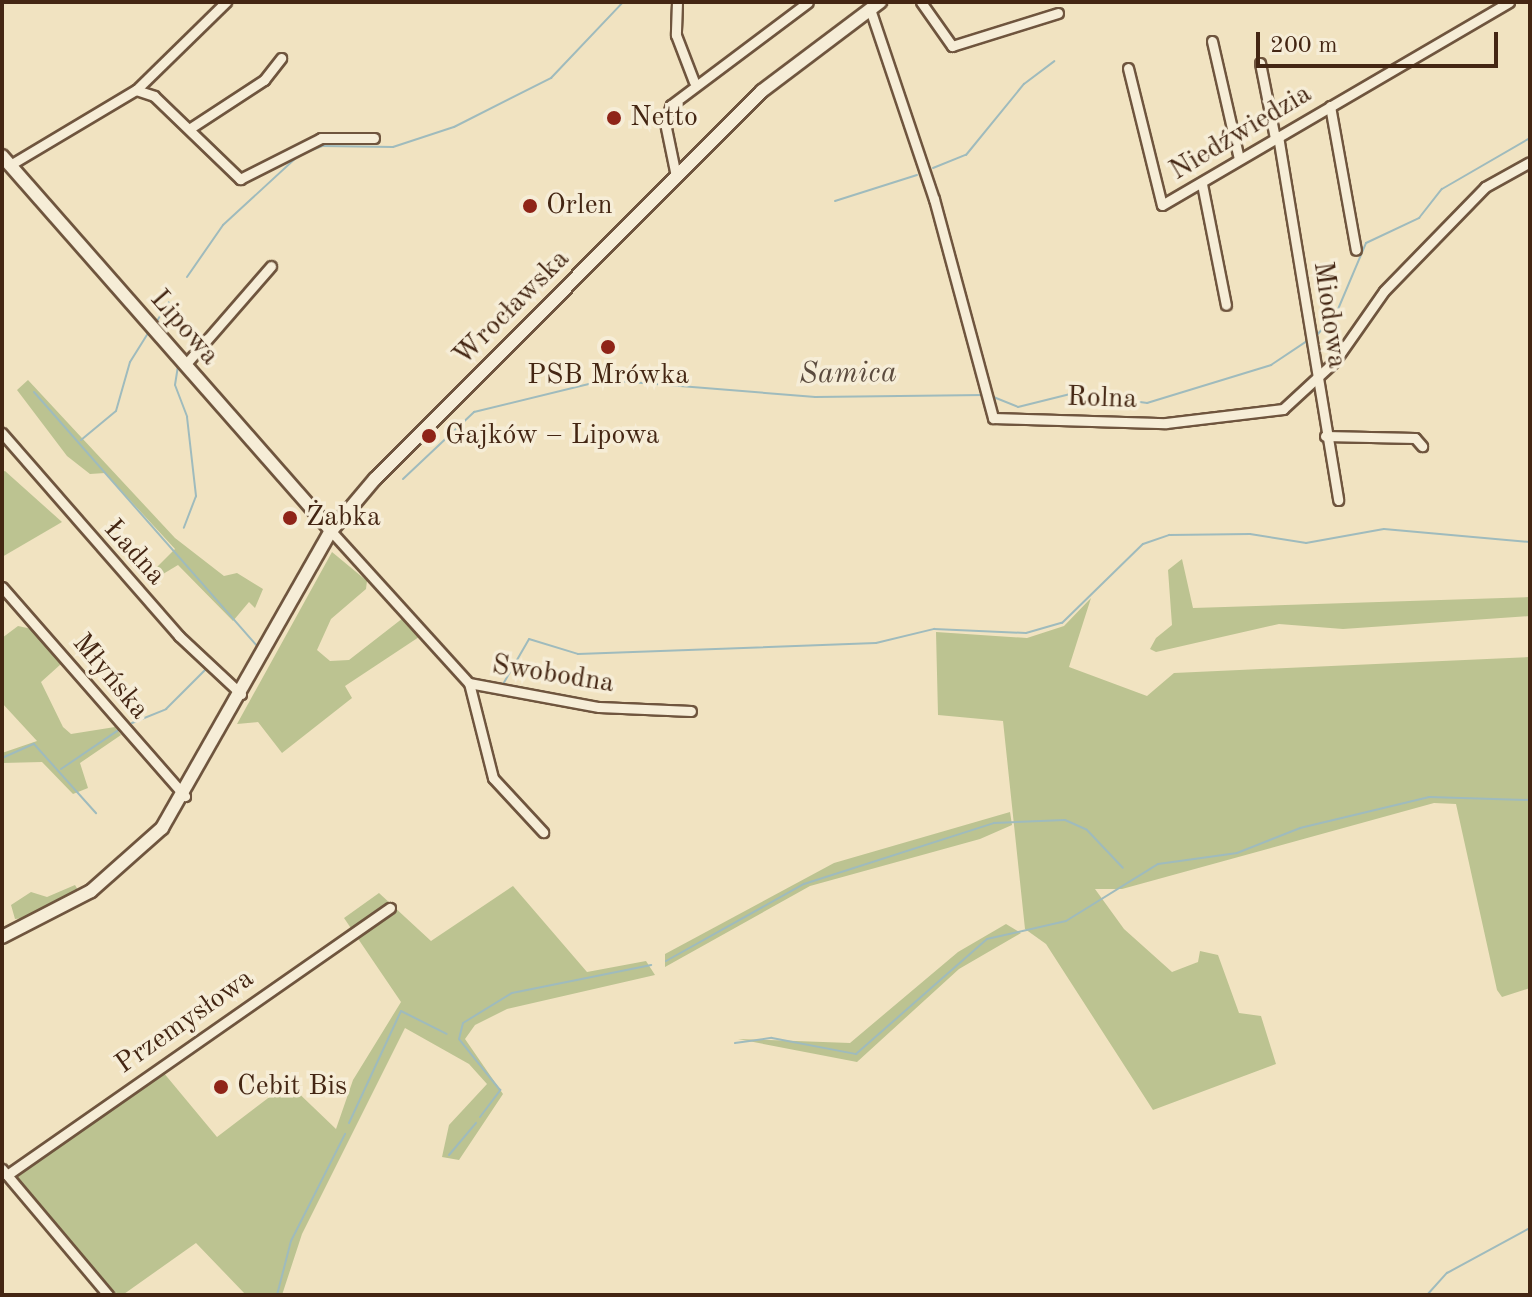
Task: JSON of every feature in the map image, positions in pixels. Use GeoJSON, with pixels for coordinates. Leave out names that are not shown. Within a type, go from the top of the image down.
{"type":"FeatureCollection","features":[{"type":"Feature","properties":{"kind":"main road","name":"Wrocławska"},"geometry":{"type":"LineString","coordinates":[[241,694],[331,531],[676,176],[787,68],[875,6]]}},
{"type":"Feature","properties":{"kind":"main road","name":"Lipowa"},"geometry":{"type":"LineString","coordinates":[[6,160],[331,531]]}},
{"type":"Feature","properties":{"kind":"main road"},"geometry":{"type":"LineString","coordinates":[[2,937],[111,876],[185,796],[241,694]]}},
{"type":"Feature","properties":{"kind":"street"},"geometry":{"type":"LineString","coordinates":[[677,2],[676,35],[694,82]]}},
{"type":"Feature","properties":{"kind":"street"},"geometry":{"type":"LineString","coordinates":[[676,176],[665,114],[694,82],[808,2]]}},
{"type":"Feature","properties":{"kind":"street"},"geometry":{"type":"LineString","coordinates":[[921,2],[952,46],[1058,13]]}},
{"type":"Feature","properties":{"kind":"street","name":"Niedźwiedzia"},"geometry":{"type":"LineString","coordinates":[[1128,68],[1162,205],[1509,2]]}},
{"type":"Feature","properties":{"kind":"street"},"geometry":{"type":"LineString","coordinates":[[6,160],[136,90],[220,4]]}},
{"type":"Feature","properties":{"kind":"street","name":"Rolna"},"geometry":{"type":"LineString","coordinates":[[875,6],[934,199],[993,418],[1202,421],[1283,409],[1318,381],[1400,273],[1485,187],[1530,162]]}},
{"type":"Feature","properties":{"kind":"street"},"geometry":{"type":"LineString","coordinates":[[1212,41],[1239,159]]}},
{"type":"Feature","properties":{"kind":"street"},"geometry":{"type":"LineString","coordinates":[[189,129],[264,80],[281,58]]}},
{"type":"Feature","properties":{"kind":"street","name":"Miodowa"},"geometry":{"type":"LineString","coordinates":[[1260,63],[1276,137],[1338,500]]}},
{"type":"Feature","properties":{"kind":"street"},"geometry":{"type":"LineString","coordinates":[[136,90],[148,91],[246,180],[305,143],[374,138]]}},
{"type":"Feature","properties":{"kind":"street"},"geometry":{"type":"LineString","coordinates":[[1330,106],[1356,250]]}},
{"type":"Feature","properties":{"kind":"street"},"geometry":{"type":"LineString","coordinates":[[1202,184],[1226,305]]}},
{"type":"Feature","properties":{"kind":"street"},"geometry":{"type":"LineString","coordinates":[[185,365],[271,266]]}},
{"type":"Feature","properties":{"kind":"street","name":"Ładna"},"geometry":{"type":"LineString","coordinates":[[2,433],[179,636],[241,694]]}},
{"type":"Feature","properties":{"kind":"street"},"geometry":{"type":"LineString","coordinates":[[1325,436],[1415,438],[1422,446]]}},
{"type":"Feature","properties":{"kind":"street","name":"Swobodna"},"geometry":{"type":"LineString","coordinates":[[331,531],[469,683],[599,707],[691,711]]}},
{"type":"Feature","properties":{"kind":"street","name":"Młyńska"},"geometry":{"type":"LineString","coordinates":[[2,587],[185,796]]}},
{"type":"Feature","properties":{"kind":"street"},"geometry":{"type":"LineString","coordinates":[[469,683],[493,778],[543,832]]}},
{"type":"Feature","properties":{"kind":"street","name":"Przemysłowa"},"geometry":{"type":"LineString","coordinates":[[5,1172],[390,908]]}},
{"type":"Feature","properties":{"kind":"street"},"geometry":{"type":"LineString","coordinates":[[5,1172],[108,1295]]}},
{"type":"Feature","properties":{"kind":"green space"},"geometry":{"type":"Polygon","coordinates":[[[28,380],[175,538],[224,576],[237,573],[263,589],[255,608],[249,602],[233,621],[178,565],[158,577],[154,570],[175,549],[105,473],[90,474],[67,456],[17,390],[28,380]]]}},
{"type":"Feature","properties":{"kind":"green space"},"geometry":{"type":"Polygon","coordinates":[[[5,471],[62,522],[2,557],[2,472],[5,471]]]}},
{"type":"Feature","properties":{"kind":"green space"},"geometry":{"type":"Polygon","coordinates":[[[332,552],[367,581],[366,589],[331,619],[317,650],[330,661],[349,660],[403,618],[419,637],[345,686],[352,698],[282,753],[258,722],[237,724],[332,552]]]}},
{"type":"Feature","properties":{"kind":"green space"},"geometry":{"type":"Polygon","coordinates":[[[1182,559],[1193,608],[1530,597],[1530,616],[1343,629],[1279,624],[1156,652],[1150,649],[1156,638],[1172,625],[1168,570],[1182,559]]]}},
{"type":"Feature","properties":{"kind":"green space"},"geometry":{"type":"Polygon","coordinates":[[[1091,598],[1069,667],[1147,696],[1174,673],[1530,657],[1530,988],[1502,997],[1497,990],[1456,804],[1434,803],[1122,889],[1095,889],[1124,929],[1172,972],[1198,962],[1200,951],[1218,955],[1239,1013],[1261,1016],[1276,1064],[1153,1110],[1046,944],[1025,929],[1003,721],[938,715],[936,632],[1027,638],[1064,626],[1091,598]]]}},
{"type":"Feature","properties":{"kind":"green space"},"geometry":{"type":"Polygon","coordinates":[[[18,626],[32,629],[61,664],[41,682],[63,727],[71,734],[115,727],[121,735],[80,763],[88,788],[73,794],[42,762],[2,763],[2,753],[37,741],[2,703],[2,638],[18,626]]]}},
{"type":"Feature","properties":{"kind":"green space"},"geometry":{"type":"Polygon","coordinates":[[[1010,812],[1012,825],[980,839],[810,886],[665,967],[665,954],[834,863],[1010,812]]]}},
{"type":"Feature","properties":{"kind":"green space"},"geometry":{"type":"Polygon","coordinates":[[[75,885],[78,890],[32,917],[15,919],[11,905],[31,892],[47,897],[75,885]]]}},
{"type":"Feature","properties":{"kind":"green space"},"geometry":{"type":"Polygon","coordinates":[[[513,886],[587,972],[646,961],[655,975],[507,1009],[475,1025],[465,1039],[503,1094],[459,1160],[442,1157],[449,1125],[487,1084],[469,1064],[405,1028],[302,1234],[282,1295],[246,1295],[196,1243],[124,1294],[111,1292],[16,1178],[163,1072],[217,1137],[288,1083],[336,1129],[353,1080],[401,1002],[344,918],[379,893],[431,941],[513,886]]]}},
{"type":"Feature","properties":{"kind":"green space"},"geometry":{"type":"Polygon","coordinates":[[[1006,924],[1021,933],[959,969],[857,1062],[738,1039],[850,1043],[958,952],[1006,924]]]}},
{"type":"Feature","properties":{"kind":"waterway"},"geometry":{"type":"LineString","coordinates":[[187,277],[223,225],[299,155],[322,146],[393,147],[454,127],[551,78],[623,2]]}},
{"type":"Feature","properties":{"kind":"waterway"},"geometry":{"type":"LineString","coordinates":[[933,168],[966,155],[1024,84],[1054,61]]}},
{"type":"Feature","properties":{"kind":"waterway","name":"Samica"},"geometry":{"type":"LineString","coordinates":[[1316,336],[1336,314],[1366,243],[1419,218],[1442,189],[1530,138]]}},
{"type":"Feature","properties":{"kind":"waterway"},"geometry":{"type":"LineString","coordinates":[[835,201],[917,175]]}},
{"type":"Feature","properties":{"kind":"waterway"},"geometry":{"type":"LineString","coordinates":[[157,321],[169,302]]}},
{"type":"Feature","properties":{"kind":"waterway"},"geometry":{"type":"LineString","coordinates":[[81,440],[116,411],[130,362],[149,331]]}},
{"type":"Feature","properties":{"kind":"waterway","name":"Samica"},"geometry":{"type":"LineString","coordinates":[[991,396],[1018,407],[1074,393],[1147,403],[1271,365],[1307,341]]}},
{"type":"Feature","properties":{"kind":"waterway"},"geometry":{"type":"LineString","coordinates":[[178,366],[175,385],[187,417],[196,496],[184,528]]}},
{"type":"Feature","properties":{"kind":"waterway","name":"Samica"},"geometry":{"type":"LineString","coordinates":[[403,479],[474,412],[605,380],[815,397],[984,395]]}},
{"type":"Feature","properties":{"kind":"waterway"},"geometry":{"type":"LineString","coordinates":[[34,392],[257,646]]}},
{"type":"Feature","properties":{"kind":"waterway"},"geometry":{"type":"LineString","coordinates":[[502,686],[529,639],[578,654],[876,643],[934,629],[1026,633],[1062,623],[1143,544],[1169,535],[1250,534],[1306,543],[1384,529],[1530,542]]}},
{"type":"Feature","properties":{"kind":"waterway"},"geometry":{"type":"LineString","coordinates":[[132,723],[166,709],[206,669]]}},
{"type":"Feature","properties":{"kind":"waterway"},"geometry":{"type":"LineString","coordinates":[[61,769],[120,729]]}},
{"type":"Feature","properties":{"kind":"waterway"},"geometry":{"type":"LineString","coordinates":[[2,758],[34,744],[96,813]]}},
{"type":"Feature","properties":{"kind":"waterway"},"geometry":{"type":"LineString","coordinates":[[735,1043],[772,1038],[856,1054],[987,939],[1066,921],[1158,864],[1237,853],[1300,828],[1429,797],[1530,800]]}},
{"type":"Feature","properties":{"kind":"waterway"},"geometry":{"type":"LineString","coordinates":[[666,961],[804,884],[994,823],[1065,820],[1087,830],[1123,868]]}},
{"type":"Feature","properties":{"kind":"waterway"},"geometry":{"type":"LineString","coordinates":[[480,1117],[500,1090],[459,1039],[463,1023],[512,993],[651,965]]}},
{"type":"Feature","properties":{"kind":"waterway"},"geometry":{"type":"LineString","coordinates":[[349,1123],[401,1011],[447,1034]]}},
{"type":"Feature","properties":{"kind":"waterway"},"geometry":{"type":"LineString","coordinates":[[449,1155],[476,1123]]}},
{"type":"Feature","properties":{"kind":"waterway"},"geometry":{"type":"LineString","coordinates":[[277,1295],[291,1241],[345,1134]]}},
{"type":"Feature","properties":{"kind":"waterway"},"geometry":{"type":"LineString","coordinates":[[1427,1295],[1447,1273],[1530,1228]]}},
{"type":"Feature","properties":{"kind":"place","name":"Netto"},"geometry":{"type":"Point","coordinates":[614,118]}},
{"type":"Feature","properties":{"kind":"place","name":"Orlen"},"geometry":{"type":"Point","coordinates":[530,206]}},
{"type":"Feature","properties":{"kind":"place","name":"PSB Mrówka"},"geometry":{"type":"Point","coordinates":[608,347]}},
{"type":"Feature","properties":{"kind":"place","name":"Gajków – Lipowa"},"geometry":{"type":"Point","coordinates":[429,436]}},
{"type":"Feature","properties":{"kind":"place","name":"Żabka"},"geometry":{"type":"Point","coordinates":[290,518]}},
{"type":"Feature","properties":{"kind":"place","name":"Cebit Bis"},"geometry":{"type":"Point","coordinates":[221,1087]}}]}
